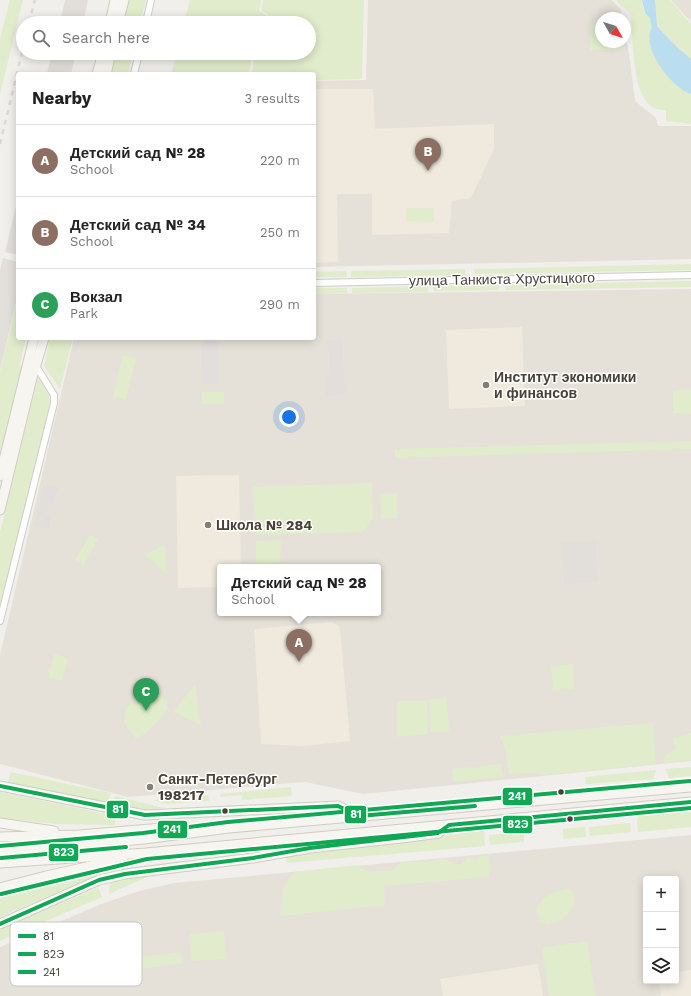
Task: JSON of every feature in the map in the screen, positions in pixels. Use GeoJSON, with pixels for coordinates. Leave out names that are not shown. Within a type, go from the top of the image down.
{"type":"FeatureCollection","features":[{"type":"Feature","properties":{"kind":"main road"},"geometry":{"type":"LineString","coordinates":[[112,16],[115,0]]}},
{"type":"Feature","properties":{"kind":"main road"},"geometry":{"type":"LineString","coordinates":[[120,16],[124,0]]}},
{"type":"Feature","properties":{"kind":"main road"},"geometry":{"type":"LineString","coordinates":[[98,72],[101,60]]}},
{"type":"Feature","properties":{"kind":"main road"},"geometry":{"type":"LineString","coordinates":[[106,72],[109,60]]}},
{"type":"Feature","properties":{"kind":"main road"},"geometry":{"type":"LineString","coordinates":[[0,476],[34,340]]}},
{"type":"Feature","properties":{"kind":"main road"},"geometry":{"type":"LineString","coordinates":[[0,510],[43,340]]}},
{"type":"Feature","properties":{"kind":"main road"},"geometry":{"type":"LineString","coordinates":[[0,786],[145,815],[338,806],[359,816]]}},
{"type":"Feature","properties":{"kind":"main road"},"geometry":{"type":"LineString","coordinates":[[0,852],[70,846],[229,828],[691,787]]}},
{"type":"Feature","properties":{"kind":"main road"},"geometry":{"type":"LineString","coordinates":[[0,864],[146,853],[691,802]]}},
{"type":"Feature","properties":{"kind":"main road"},"geometry":{"type":"LineString","coordinates":[[0,824],[79,834]]}},
{"type":"Feature","properties":{"kind":"main road"},"geometry":{"type":"LineString","coordinates":[[0,924],[99,880],[125,874],[253,858],[310,848],[438,833],[449,825]]}},
{"type":"Feature","properties":{"kind":"main road"},"geometry":{"type":"LineString","coordinates":[[0,837],[79,834],[174,827],[200,832]]}},
{"type":"Feature","properties":{"kind":"main road"},"geometry":{"type":"LineString","coordinates":[[0,888],[146,853]]}},
{"type":"Feature","properties":{"kind":"street"},"geometry":{"type":"LineString","coordinates":[[148,16],[151,0]]}},
{"type":"Feature","properties":{"kind":"street"},"geometry":{"type":"LineString","coordinates":[[134,72],[137,60]]}},
{"type":"Feature","properties":{"kind":"street","name":"улица Танкиста Хрустицкого"},"geometry":{"type":"LineString","coordinates":[[316,283],[691,275]]}},
{"type":"Feature","properties":{"kind":"street"},"geometry":{"type":"LineString","coordinates":[[0,621],[54,403],[54,395],[36,366]]}},
{"type":"Feature","properties":{"kind":"shaded area"},"geometry":{"type":"Polygon","coordinates":[[[65,0],[88,0],[85,16],[62,16],[65,0]]]}},
{"type":"Feature","properties":{"kind":"shaded area"},"geometry":{"type":"Polygon","coordinates":[[[368,0],[612,0],[621,12],[595,12],[595,48],[628,48],[635,101],[656,118],[658,126],[691,126],[691,259],[316,267],[316,81],[366,80],[368,0]]]}},
{"type":"Feature","properties":{"kind":"shaded area"},"geometry":{"type":"Polygon","coordinates":[[[671,0],[691,0],[691,22],[671,0]]]}},
{"type":"Feature","properties":{"kind":"shaded area"},"geometry":{"type":"Polygon","coordinates":[[[50,60],[74,60],[71,72],[47,72],[50,60]]]}},
{"type":"Feature","properties":{"kind":"shaded area"},"geometry":{"type":"Polygon","coordinates":[[[316,89],[373,89],[375,129],[494,124],[494,149],[471,198],[452,201],[449,233],[372,235],[372,194],[337,194],[338,262],[316,263],[316,89]]]}},
{"type":"Feature","properties":{"kind":"shaded area"},"geometry":{"type":"Polygon","coordinates":[[[16,206],[16,255],[5,252],[16,206]]]}},
{"type":"Feature","properties":{"kind":"shaded area"},"geometry":{"type":"Polygon","coordinates":[[[3,258],[16,261],[16,302],[0,370],[0,270],[3,258]]]}},
{"type":"Feature","properties":{"kind":"shaded area"},"geometry":{"type":"Polygon","coordinates":[[[691,289],[691,761],[363,794],[305,782],[128,797],[0,764],[0,655],[74,340],[316,340],[316,294],[691,289]]]}},
{"type":"Feature","properties":{"kind":"shaded area","name":"Институт экономики и финансов"},"geometry":{"type":"Polygon","coordinates":[[[522,327],[525,406],[449,409],[446,330],[522,327]]]}},
{"type":"Feature","properties":{"kind":"shaded area"},"geometry":{"type":"Polygon","coordinates":[[[201,340],[218,340],[219,384],[202,384],[201,340]]]}},
{"type":"Feature","properties":{"kind":"shaded area"},"geometry":{"type":"Polygon","coordinates":[[[328,340],[342,340],[345,395],[326,396],[325,377],[330,376],[328,340]]]}},
{"type":"Feature","properties":{"kind":"shaded area","name":"Школа № 284"},"geometry":{"type":"Polygon","coordinates":[[[239,475],[241,564],[217,564],[217,587],[178,588],[176,476],[239,475]]]}},
{"type":"Feature","properties":{"kind":"shaded area"},"geometry":{"type":"Polygon","coordinates":[[[44,484],[58,487],[54,504],[49,503],[46,514],[51,515],[48,529],[34,526],[44,484]]]}},
{"type":"Feature","properties":{"kind":"shaded area"},"geometry":{"type":"Polygon","coordinates":[[[596,541],[597,582],[564,584],[562,542],[596,541]]]}},
{"type":"Feature","properties":{"kind":"shaded area"},"geometry":{"type":"Polygon","coordinates":[[[332,622],[340,627],[350,741],[302,746],[261,744],[254,629],[332,622]]]}},
{"type":"Feature","properties":{"kind":"shaded area"},"geometry":{"type":"Polygon","coordinates":[[[691,835],[691,996],[0,996],[0,947],[10,943],[10,986],[142,986],[142,922],[59,922],[104,903],[139,891],[174,883],[691,835]]]}},
{"type":"Feature","properties":{"kind":"shaded area"},"geometry":{"type":"Polygon","coordinates":[[[538,964],[543,996],[443,996],[440,979],[538,964]]]}},
{"type":"Feature","properties":{"kind":"shaded area"},"geometry":{"type":"Polygon","coordinates":[[[691,970],[691,996],[661,996],[659,984],[679,984],[679,972],[691,970]]]}},
{"type":"Feature","properties":{"kind":"green space"},"geometry":{"type":"Polygon","coordinates":[[[10,0],[23,0],[19,16],[16,16],[16,29],[0,94],[0,39],[10,0]]]}},
{"type":"Feature","properties":{"kind":"green space"},"geometry":{"type":"Polygon","coordinates":[[[128,0],[146,0],[142,16],[124,16],[128,0]]]}},
{"type":"Feature","properties":{"kind":"green space"},"geometry":{"type":"Polygon","coordinates":[[[190,0],[261,0],[259,10],[267,16],[186,16],[190,0]]]}},
{"type":"Feature","properties":{"kind":"green space"},"geometry":{"type":"Polygon","coordinates":[[[263,0],[364,0],[362,79],[316,80],[316,72],[252,72],[254,60],[316,60],[316,16],[268,16],[261,10],[263,0]]]}},
{"type":"Feature","properties":{"kind":"green space"},"geometry":{"type":"Polygon","coordinates":[[[615,0],[642,0],[646,15],[655,19],[655,0],[670,0],[691,24],[691,59],[677,47],[657,25],[652,27],[649,32],[687,92],[691,94],[691,124],[666,121],[666,110],[654,107],[645,99],[639,87],[636,72],[631,12],[629,12],[615,0]]]}},
{"type":"Feature","properties":{"kind":"green space"},"geometry":{"type":"Polygon","coordinates":[[[590,21],[595,25],[595,48],[621,48],[619,50],[590,50],[590,21]]]}},
{"type":"Feature","properties":{"kind":"green space"},"geometry":{"type":"Polygon","coordinates":[[[113,60],[131,60],[128,72],[110,72],[113,60]]]}},
{"type":"Feature","properties":{"kind":"green space"},"geometry":{"type":"Polygon","coordinates":[[[175,60],[251,60],[249,72],[172,72],[175,60]]]}},
{"type":"Feature","properties":{"kind":"green space"},"geometry":{"type":"Polygon","coordinates":[[[406,208],[434,208],[434,222],[406,221],[406,208]]]}},
{"type":"Feature","properties":{"kind":"green space"},"geometry":{"type":"Polygon","coordinates":[[[691,264],[691,270],[475,274],[474,269],[691,264]]]}},
{"type":"Feature","properties":{"kind":"green space"},"geometry":{"type":"Polygon","coordinates":[[[465,269],[465,275],[351,277],[351,271],[465,269]]]}},
{"type":"Feature","properties":{"kind":"green space"},"geometry":{"type":"Polygon","coordinates":[[[346,271],[347,277],[316,277],[316,272],[346,271]]]}},
{"type":"Feature","properties":{"kind":"green space"},"geometry":{"type":"Polygon","coordinates":[[[691,281],[691,287],[505,290],[505,285],[691,281]]]}},
{"type":"Feature","properties":{"kind":"green space"},"geometry":{"type":"Polygon","coordinates":[[[499,285],[499,290],[434,291],[433,286],[499,285]]]}},
{"type":"Feature","properties":{"kind":"green space"},"geometry":{"type":"Polygon","coordinates":[[[428,286],[428,292],[352,293],[352,288],[428,286]]]}},
{"type":"Feature","properties":{"kind":"green space"},"geometry":{"type":"Polygon","coordinates":[[[316,288],[347,288],[347,293],[316,294],[316,288]]]}},
{"type":"Feature","properties":{"kind":"green space"},"geometry":{"type":"Polygon","coordinates":[[[16,304],[16,340],[26,340],[20,364],[22,373],[0,462],[0,372],[16,304]]]}},
{"type":"Feature","properties":{"kind":"green space"},"geometry":{"type":"Polygon","coordinates":[[[50,340],[72,340],[60,389],[44,366],[50,340]]]}},
{"type":"Feature","properties":{"kind":"green space"},"geometry":{"type":"Polygon","coordinates":[[[123,355],[136,358],[126,400],[113,397],[123,355]]]}},
{"type":"Feature","properties":{"kind":"green space"},"geometry":{"type":"Polygon","coordinates":[[[38,378],[44,383],[47,389],[50,403],[0,607],[0,532],[38,378]]]}},
{"type":"Feature","properties":{"kind":"green space"},"geometry":{"type":"Polygon","coordinates":[[[673,390],[691,390],[691,414],[673,413],[673,390]]]}},
{"type":"Feature","properties":{"kind":"green space"},"geometry":{"type":"Polygon","coordinates":[[[202,392],[224,392],[224,404],[202,404],[202,392]]]}},
{"type":"Feature","properties":{"kind":"green space"},"geometry":{"type":"Polygon","coordinates":[[[691,441],[691,449],[395,458],[395,449],[691,441]]]}},
{"type":"Feature","properties":{"kind":"green space"},"geometry":{"type":"Polygon","coordinates":[[[372,483],[373,518],[363,532],[255,535],[253,487],[372,483]]]}},
{"type":"Feature","properties":{"kind":"green space"},"geometry":{"type":"Polygon","coordinates":[[[397,493],[397,518],[381,519],[380,494],[397,493]]]}},
{"type":"Feature","properties":{"kind":"green space"},"geometry":{"type":"Polygon","coordinates":[[[90,535],[98,539],[83,565],[75,560],[90,535]]]}},
{"type":"Feature","properties":{"kind":"green space"},"geometry":{"type":"Polygon","coordinates":[[[281,540],[280,563],[256,564],[256,541],[281,540]]]}},
{"type":"Feature","properties":{"kind":"green space"},"geometry":{"type":"Polygon","coordinates":[[[165,544],[166,574],[146,555],[165,544]]]}},
{"type":"Feature","properties":{"kind":"green space"},"geometry":{"type":"Polygon","coordinates":[[[54,654],[68,658],[62,681],[48,678],[54,654]]]}},
{"type":"Feature","properties":{"kind":"green space"},"geometry":{"type":"Polygon","coordinates":[[[573,664],[574,689],[553,690],[551,666],[573,664]]]}},
{"type":"Feature","properties":{"kind":"green space"},"geometry":{"type":"Polygon","coordinates":[[[195,684],[201,725],[173,712],[195,684]]]}},
{"type":"Feature","properties":{"kind":"green space"},"geometry":{"type":"Polygon","coordinates":[[[152,688],[164,699],[168,708],[150,730],[136,739],[127,727],[124,717],[128,706],[132,701],[142,693],[152,688]]]}},
{"type":"Feature","properties":{"kind":"green space"},"geometry":{"type":"Polygon","coordinates":[[[447,698],[449,732],[431,732],[429,700],[447,698]]]}},
{"type":"Feature","properties":{"kind":"green space"},"geometry":{"type":"Polygon","coordinates":[[[397,701],[427,701],[428,734],[397,737],[397,701]]]}},
{"type":"Feature","properties":{"kind":"green space"},"geometry":{"type":"Polygon","coordinates":[[[653,723],[655,764],[542,775],[534,773],[509,774],[505,748],[500,736],[653,723]]]}},
{"type":"Feature","properties":{"kind":"green space"},"geometry":{"type":"Polygon","coordinates":[[[691,733],[691,760],[665,763],[663,761],[666,755],[676,749],[672,739],[691,733]]]}},
{"type":"Feature","properties":{"kind":"green space"},"geometry":{"type":"Polygon","coordinates":[[[501,764],[503,777],[453,782],[452,769],[501,764]]]}},
{"type":"Feature","properties":{"kind":"green space"},"geometry":{"type":"Polygon","coordinates":[[[691,767],[691,776],[669,778],[665,769],[691,767]]]}},
{"type":"Feature","properties":{"kind":"green space"},"geometry":{"type":"Polygon","coordinates":[[[656,770],[653,779],[586,784],[585,777],[656,770]]]}},
{"type":"Feature","properties":{"kind":"green space"},"geometry":{"type":"Polygon","coordinates":[[[11,772],[111,793],[109,799],[103,803],[8,782],[11,772]]]}},
{"type":"Feature","properties":{"kind":"green space"},"geometry":{"type":"Polygon","coordinates":[[[291,787],[292,796],[242,800],[242,795],[221,797],[220,794],[291,787]]]}},
{"type":"Feature","properties":{"kind":"green space"},"geometry":{"type":"Polygon","coordinates":[[[0,792],[115,816],[115,825],[57,824],[0,818],[0,792]]]}},
{"type":"Feature","properties":{"kind":"green space"},"geometry":{"type":"Polygon","coordinates":[[[208,795],[209,801],[166,804],[153,800],[208,795]]]}},
{"type":"Feature","properties":{"kind":"green space"},"geometry":{"type":"Polygon","coordinates":[[[115,796],[164,808],[137,810],[114,804],[115,796]]]}},
{"type":"Feature","properties":{"kind":"green space"},"geometry":{"type":"Polygon","coordinates":[[[691,809],[691,827],[638,832],[637,820],[641,814],[691,809]]]}},
{"type":"Feature","properties":{"kind":"green space"},"geometry":{"type":"Polygon","coordinates":[[[630,823],[631,832],[590,836],[589,827],[630,823]]]}},
{"type":"Feature","properties":{"kind":"green space"},"geometry":{"type":"Polygon","coordinates":[[[585,827],[586,837],[563,839],[563,829],[585,827]]]}},
{"type":"Feature","properties":{"kind":"green space"},"geometry":{"type":"Polygon","coordinates":[[[484,830],[485,846],[286,863],[287,857],[484,830]]]}},
{"type":"Feature","properties":{"kind":"green space"},"geometry":{"type":"Polygon","coordinates":[[[515,833],[524,834],[524,842],[490,845],[489,835],[515,833]]]}},
{"type":"Feature","properties":{"kind":"green space"},"geometry":{"type":"Polygon","coordinates":[[[482,856],[489,856],[490,877],[384,886],[385,905],[280,916],[283,889],[294,872],[357,865],[367,871],[392,871],[401,862],[431,861],[444,858],[454,864],[461,864],[467,858],[476,859],[482,856]]]}},
{"type":"Feature","properties":{"kind":"green space"},"geometry":{"type":"Polygon","coordinates":[[[119,871],[88,879],[0,917],[0,897],[93,875],[119,871]]]}},
{"type":"Feature","properties":{"kind":"green space"},"geometry":{"type":"Polygon","coordinates":[[[156,873],[109,894],[110,883],[125,877],[156,873]]]}},
{"type":"Feature","properties":{"kind":"green space"},"geometry":{"type":"Polygon","coordinates":[[[97,888],[100,891],[102,897],[44,922],[18,922],[97,888]]]}},
{"type":"Feature","properties":{"kind":"green space"},"geometry":{"type":"Polygon","coordinates":[[[566,889],[571,890],[575,898],[574,904],[569,912],[562,918],[549,925],[539,922],[536,910],[541,901],[552,893],[566,889]]]}},
{"type":"Feature","properties":{"kind":"green space"},"geometry":{"type":"Polygon","coordinates":[[[10,926],[10,937],[0,941],[0,930],[10,926]]]}},
{"type":"Feature","properties":{"kind":"green space"},"geometry":{"type":"Polygon","coordinates":[[[224,931],[226,959],[192,961],[189,934],[224,931]]]}},
{"type":"Feature","properties":{"kind":"green space"},"geometry":{"type":"Polygon","coordinates":[[[587,941],[595,996],[549,996],[542,948],[587,941]]]}},
{"type":"Feature","properties":{"kind":"green space"},"geometry":{"type":"Polygon","coordinates":[[[181,952],[182,963],[142,969],[142,957],[181,952]]]}},
{"type":"Feature","properties":{"kind":"water"},"geometry":{"type":"Polygon","coordinates":[[[642,0],[655,0],[657,26],[691,59],[691,94],[675,84],[660,66],[654,55],[650,45],[649,35],[652,27],[650,18],[645,13],[642,0]]]}},
{"type":"Feature","properties":{"kind":"railway"},"geometry":{"type":"LineString","coordinates":[[31,16],[35,0]]}},
{"type":"Feature","properties":{"kind":"railway"},"geometry":{"type":"LineString","coordinates":[[17,72],[20,60]]}},
{"type":"Feature","properties":{"kind":"railway"},"geometry":{"type":"LineString","coordinates":[[0,144],[16,77]]}},
{"type":"Feature","properties":{"kind":"transit line","name":"241"},"geometry":{"type":"LineString","coordinates":[[0,846],[143,833],[228,822],[690,781]]}},
{"type":"Feature","properties":{"kind":"transit line","name":"81"},"geometry":{"type":"LineString","coordinates":[[0,786],[145,815],[338,806],[359,816],[475,806]]}},
{"type":"Feature","properties":{"kind":"transit line","name":"81"},"geometry":{"type":"LineString","coordinates":[[0,924],[99,880],[125,874],[253,858],[310,848],[438,833],[449,825],[691,802]]}},
{"type":"Feature","properties":{"kind":"transit line","name":"82Э"},"geometry":{"type":"LineString","coordinates":[[1,894],[147,859],[691,808]]}},
{"type":"Feature","properties":{"kind":"transit line","name":"82Э"},"geometry":{"type":"LineString","coordinates":[[1,858],[126,847]]}},
{"type":"Feature","properties":{"kind":"place","name":"Детский сад № 34"},"geometry":{"type":"Point","coordinates":[428,171]}},
{"type":"Feature","properties":{"kind":"place","name":"Институт экономики и финансов"},"geometry":{"type":"Point","coordinates":[486,385]}},
{"type":"Feature","properties":{"kind":"place","name":"Школа № 284"},"geometry":{"type":"Point","coordinates":[208,525]}},
{"type":"Feature","properties":{"kind":"place","name":"Детский сад № 28"},"geometry":{"type":"Point","coordinates":[299,662]}},
{"type":"Feature","properties":{"kind":"place","name":"Вокзал"},"geometry":{"type":"Point","coordinates":[146,711]}},
{"type":"Feature","properties":{"kind":"place","name":"Санкт-Петербург 198217"},"geometry":{"type":"Point","coordinates":[150,787]}}]}
